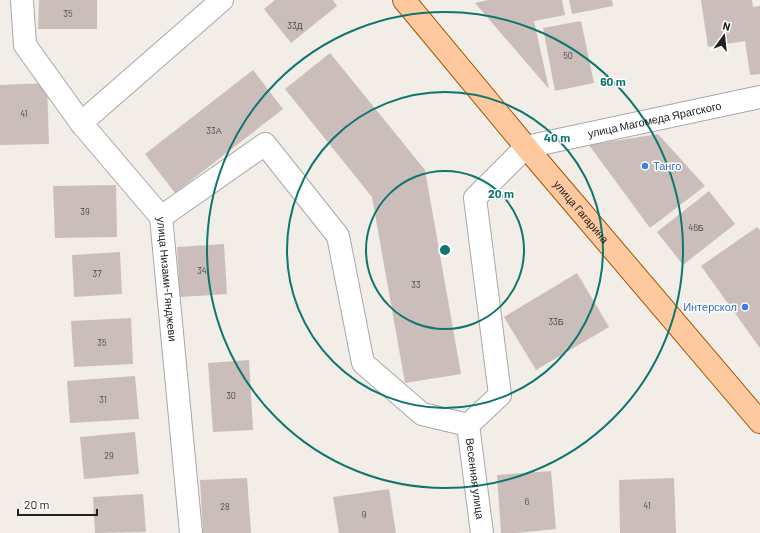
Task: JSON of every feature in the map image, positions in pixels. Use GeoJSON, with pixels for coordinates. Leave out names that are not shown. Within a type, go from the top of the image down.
{"type":"FeatureCollection","features":[{"type":"Feature","properties":{"kind":"main road","name":"улица Гагарина"},"geometry":{"type":"LineString","coordinates":[[404,0],[526,146],[757,413]]}},
{"type":"Feature","properties":{"kind":"street","name":"улица Низами-Гянджеви"},"geometry":{"type":"LineString","coordinates":[[22,0],[25,45],[81,123],[161,217],[191,533]]}},
{"type":"Feature","properties":{"kind":"street"},"geometry":{"type":"LineString","coordinates":[[81,123],[222,0]]}},
{"type":"Feature","properties":{"kind":"street","name":"улица Магомеда Ярагского"},"geometry":{"type":"LineString","coordinates":[[526,146],[760,97]]}},
{"type":"Feature","properties":{"kind":"street"},"geometry":{"type":"LineString","coordinates":[[161,217],[265,144],[338,236],[363,363],[422,414],[468,425],[500,395],[475,198],[526,146]]}},
{"type":"Feature","properties":{"kind":"street","name":"Весенняя улица"},"geometry":{"type":"LineString","coordinates":[[468,425],[482,533]]}},
{"type":"Feature","properties":{"kind":"building"},"geometry":{"type":"Polygon","coordinates":[[[39,0],[97,0],[97,29],[38,29],[39,0]]]}},
{"type":"Feature","properties":{"kind":"building"},"geometry":{"type":"Polygon","coordinates":[[[275,0],[333,0],[337,6],[291,43],[264,9],[275,0]]]}},
{"type":"Feature","properties":{"kind":"building"},"geometry":{"type":"Polygon","coordinates":[[[488,0],[562,0],[565,15],[534,21],[549,89],[475,3],[488,0]]]}},
{"type":"Feature","properties":{"kind":"building"},"geometry":{"type":"Polygon","coordinates":[[[569,0],[612,0],[613,6],[572,14],[569,0]]]}},
{"type":"Feature","properties":{"kind":"building"},"geometry":{"type":"Polygon","coordinates":[[[701,0],[752,0],[753,7],[760,6],[760,74],[750,75],[745,41],[708,47],[701,0]]]}},
{"type":"Feature","properties":{"kind":"building"},"geometry":{"type":"Polygon","coordinates":[[[581,21],[594,83],[555,91],[543,28],[581,21]]]}},
{"type":"Feature","properties":{"kind":"building"},"geometry":{"type":"Polygon","coordinates":[[[330,53],[425,170],[461,374],[405,383],[372,197],[285,89],[330,53]]]}},
{"type":"Feature","properties":{"kind":"building"},"geometry":{"type":"Polygon","coordinates":[[[253,70],[283,109],[175,193],[145,154],[253,70]]]}},
{"type":"Feature","properties":{"kind":"building"},"geometry":{"type":"Polygon","coordinates":[[[47,83],[49,144],[0,145],[0,85],[47,83]]]}},
{"type":"Feature","properties":{"kind":"building","name":"Танго"},"geometry":{"type":"Polygon","coordinates":[[[658,134],[705,186],[650,228],[589,145],[658,134]]]}},
{"type":"Feature","properties":{"kind":"building"},"geometry":{"type":"Polygon","coordinates":[[[116,185],[117,237],[55,238],[53,186],[116,185]]]}},
{"type":"Feature","properties":{"kind":"building"},"geometry":{"type":"Polygon","coordinates":[[[709,191],[735,224],[683,265],[657,232],[709,191]]]}},
{"type":"Feature","properties":{"kind":"building","name":"Интерскол"},"geometry":{"type":"Polygon","coordinates":[[[757,227],[760,230],[760,348],[701,266],[757,227]]]}},
{"type":"Feature","properties":{"kind":"building"},"geometry":{"type":"Polygon","coordinates":[[[224,244],[227,294],[180,297],[177,247],[224,244]]]}},
{"type":"Feature","properties":{"kind":"building"},"geometry":{"type":"Polygon","coordinates":[[[120,252],[122,294],[74,297],[72,255],[120,252]]]}},
{"type":"Feature","properties":{"kind":"building"},"geometry":{"type":"Polygon","coordinates":[[[577,273],[609,327],[536,370],[504,317],[577,273]]]}},
{"type":"Feature","properties":{"kind":"building"},"geometry":{"type":"Polygon","coordinates":[[[131,318],[133,364],[74,367],[71,321],[131,318]]]}},
{"type":"Feature","properties":{"kind":"building"},"geometry":{"type":"Polygon","coordinates":[[[249,360],[253,430],[213,432],[208,363],[249,360]]]}},
{"type":"Feature","properties":{"kind":"building"},"geometry":{"type":"Polygon","coordinates":[[[135,376],[139,419],[70,423],[67,381],[135,376]]]}},
{"type":"Feature","properties":{"kind":"building"},"geometry":{"type":"Polygon","coordinates":[[[135,432],[139,474],[84,479],[80,437],[135,432]]]}},
{"type":"Feature","properties":{"kind":"building"},"geometry":{"type":"Polygon","coordinates":[[[551,471],[556,529],[501,533],[497,475],[551,471]]]}},
{"type":"Feature","properties":{"kind":"building"},"geometry":{"type":"Polygon","coordinates":[[[247,478],[251,533],[203,533],[200,480],[247,478]]]}},
{"type":"Feature","properties":{"kind":"building"},"geometry":{"type":"Polygon","coordinates":[[[674,478],[676,533],[620,533],[619,480],[674,478]]]}},
{"type":"Feature","properties":{"kind":"building"},"geometry":{"type":"Polygon","coordinates":[[[389,489],[396,533],[339,533],[333,497],[389,489]]]}},
{"type":"Feature","properties":{"kind":"building"},"geometry":{"type":"Polygon","coordinates":[[[143,494],[146,532],[95,533],[93,497],[143,494]]]}},
{"type":"Feature","properties":{"kind":"place","name":"Танго"},"geometry":{"type":"Point","coordinates":[645,166]}},
{"type":"Feature","properties":{"kind":"place","name":"Интерскол"},"geometry":{"type":"Point","coordinates":[745,307]}}]}
